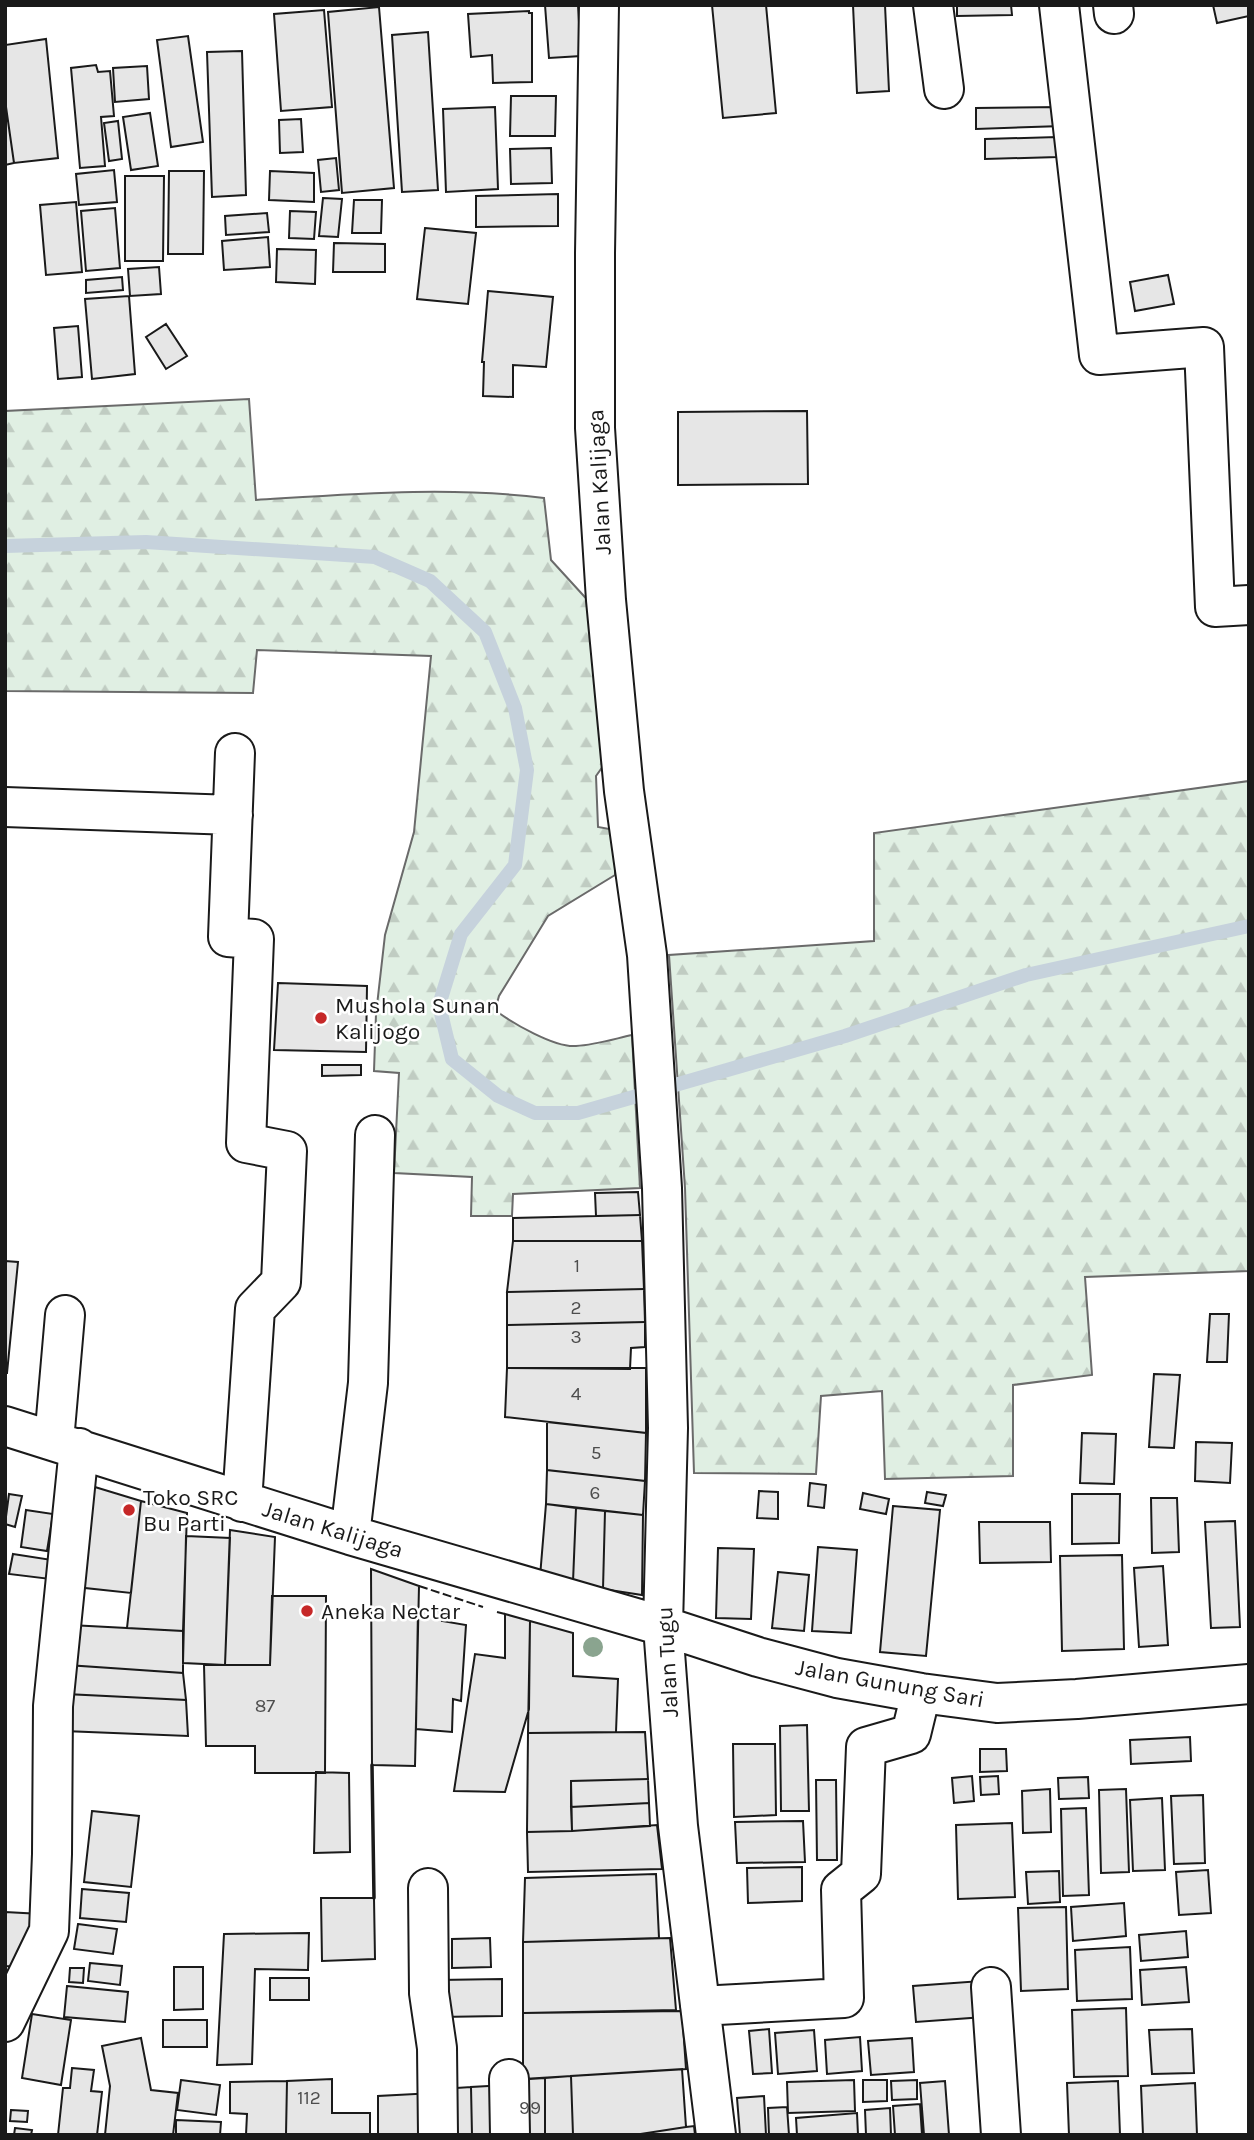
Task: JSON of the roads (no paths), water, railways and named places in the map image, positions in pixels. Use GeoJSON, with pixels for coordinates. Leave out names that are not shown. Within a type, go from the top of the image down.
{"type":"FeatureCollection","features":[{"type":"Feature","properties":{"kind":"street","name":"Jalan Kalijaga"},"geometry":{"type":"LineString","coordinates":[[599,5],[595,428],[606,600],[622,777],[647,955],[662,1188]]}},
{"type":"Feature","properties":{"kind":"street"},"geometry":{"type":"LineString","coordinates":[[933,5],[944,89]]}},
{"type":"Feature","properties":{"kind":"street"},"geometry":{"type":"LineString","coordinates":[[1059,5],[1099,355],[1205,347],[1215,607],[1249,605]]}},
{"type":"Feature","properties":{"kind":"street"},"geometry":{"type":"LineString","coordinates":[[235,752],[228,937],[254,939],[246,1143],[287,1151],[281,1282],[255,1310],[242,1502]]}},
{"type":"Feature","properties":{"kind":"street"},"geometry":{"type":"LineString","coordinates":[[5,807],[233,815]]}},
{"type":"Feature","properties":{"kind":"street"},"geometry":{"type":"LineString","coordinates":[[350,1535],[368,1383],[375,1135]]}},
{"type":"Feature","properties":{"kind":"street","name":"Jalan Tugu"},"geometry":{"type":"LineString","coordinates":[[662,1188],[668,1428],[663,1626],[678,1826],[716,2135]]}},
{"type":"Feature","properties":{"kind":"street"},"geometry":{"type":"LineString","coordinates":[[5,2022],[49,1931],[53,1706],[67,1445],[65,1315]]}},
{"type":"Feature","properties":{"kind":"street","name":"Jalan Kalijaga"},"geometry":{"type":"LineString","coordinates":[[5,1426],[350,1535],[663,1626]]}},
{"type":"Feature","properties":{"kind":"street","name":"Jalan Gunung Sari"},"geometry":{"type":"LineString","coordinates":[[663,1626],[758,1657],[836,1678],[997,1703],[1249,1684]]}},
{"type":"Feature","properties":{"kind":"street"},"geometry":{"type":"LineString","coordinates":[[700,2006],[844,1998],[841,1890],[861,1874],[866,1747],[911,1734],[921,1693]]}},
{"type":"Feature","properties":{"kind":"street"},"geometry":{"type":"LineString","coordinates":[[428,1888],[429,1993],[437,2048],[438,2135]]}},
{"type":"Feature","properties":{"kind":"street"},"geometry":{"type":"LineString","coordinates":[[991,1987],[1001,2135]]}},
{"type":"Feature","properties":{"kind":"street"},"geometry":{"type":"LineString","coordinates":[[509,2079],[510,2135]]}},
{"type":"Feature","properties":{"kind":"waterway"},"geometry":{"type":"LineString","coordinates":[[5,546],[146,542],[375,557],[430,581],[485,632],[515,708],[527,770],[515,865],[461,934],[439,1005],[452,1059],[498,1096],[535,1113],[578,1113],[845,1036],[1026,975],[1249,926]]}},
{"type":"Feature","properties":{"kind":"place","name":"Mushola Sunan Kalijogo"},"geometry":{"type":"Point","coordinates":[321,1018]}},
{"type":"Feature","properties":{"kind":"place","name":"Toko SRC Bu Parti"},"geometry":{"type":"Point","coordinates":[129,1510]}},
{"type":"Feature","properties":{"kind":"place","name":"Aneka Nectar"},"geometry":{"type":"Point","coordinates":[307,1611]}}]}
